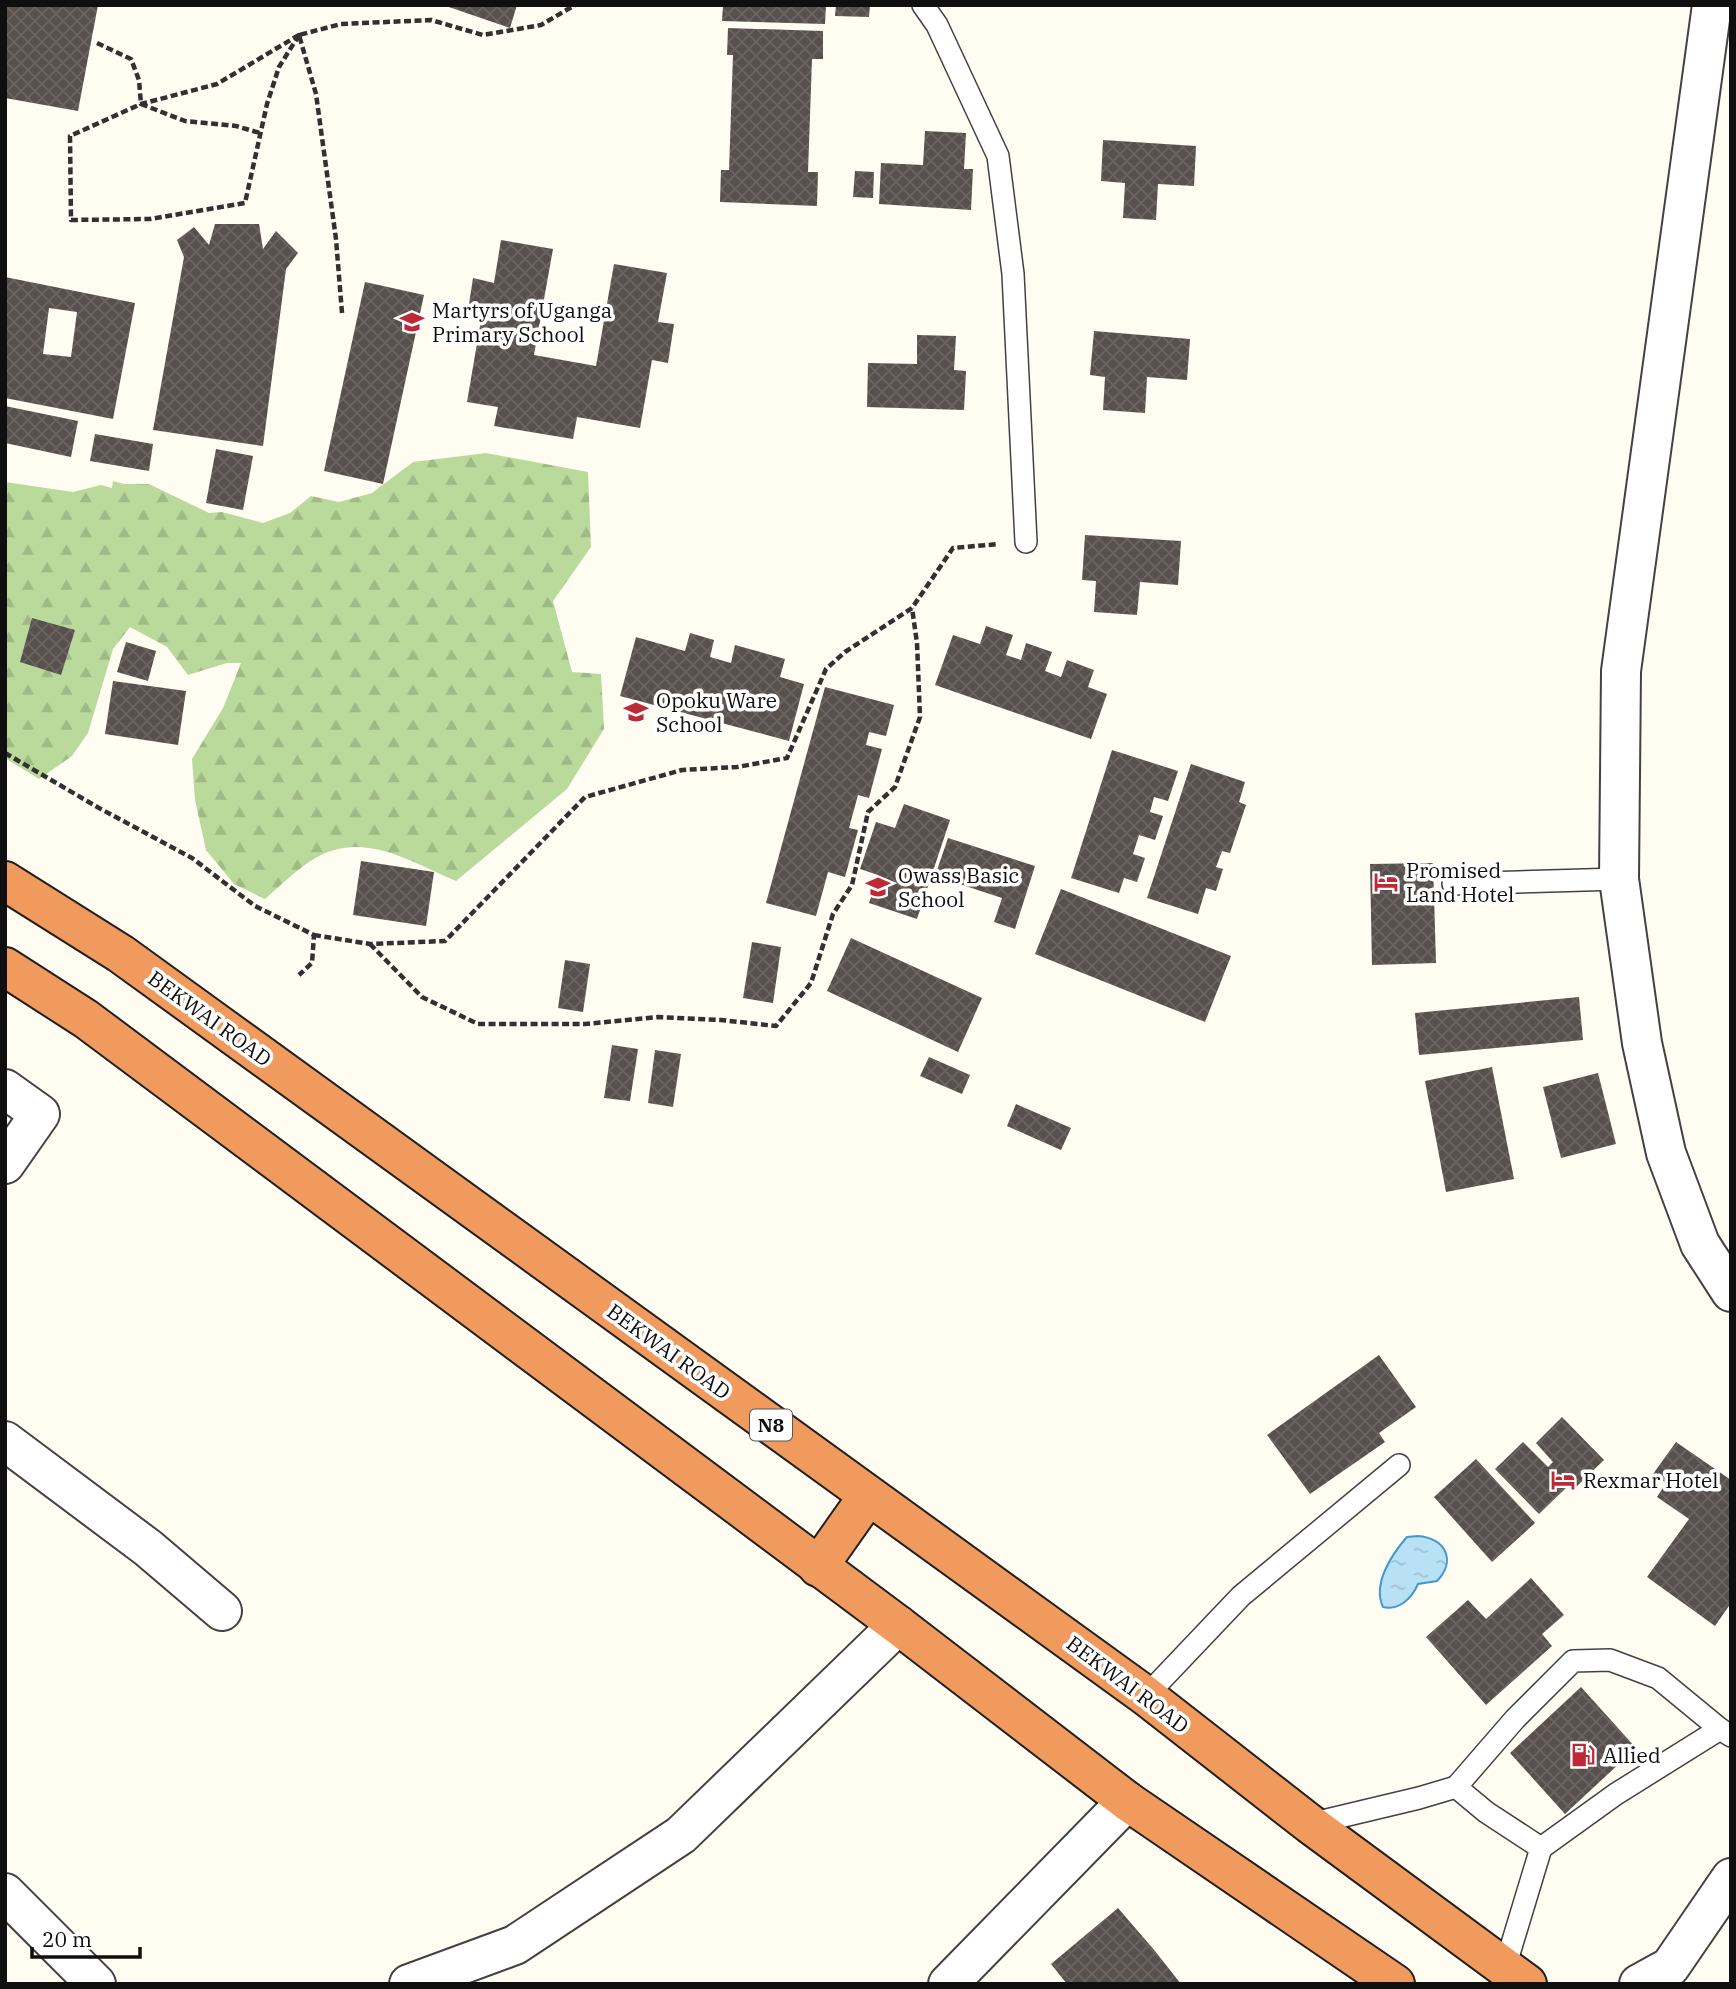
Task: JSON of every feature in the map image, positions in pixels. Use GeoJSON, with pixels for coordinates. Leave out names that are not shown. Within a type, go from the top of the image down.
{"type":"FeatureCollection","features":[{"type":"Feature","properties":{"kind":"highway","name":"BEKWAI ROAD"},"geometry":{"type":"LineString","coordinates":[[5,881],[121,954],[1146,1696],[1310,1824],[1516,1975]]}},
{"type":"Feature","properties":{"kind":"highway"},"geometry":{"type":"LineString","coordinates":[[5,967],[97,1028],[898,1625],[1127,1801],[1395,1984]]}},
{"type":"Feature","properties":{"kind":"highway"},"geometry":{"type":"LineString","coordinates":[[818,1567],[869,1496]]}},
{"type":"Feature","properties":{"kind":"street"},"geometry":{"type":"LineString","coordinates":[[1712,5],[1621,671],[1619,879],[1642,1043],[1666,1153],[1700,1244],[1731,1292]]}},
{"type":"Feature","properties":{"kind":"street"},"geometry":{"type":"LineString","coordinates":[[5,1089],[40,1114],[5,1164]]}},
{"type":"Feature","properties":{"kind":"street"},"geometry":{"type":"LineString","coordinates":[[5,1441],[148,1548],[222,1611]]}},
{"type":"Feature","properties":{"kind":"street"},"geometry":{"type":"LineString","coordinates":[[409,1984],[515,1945],[681,1835],[898,1625]]}},
{"type":"Feature","properties":{"kind":"street"},"geometry":{"type":"LineString","coordinates":[[948,1984],[1127,1801]]}},
{"type":"Feature","properties":{"kind":"street"},"geometry":{"type":"LineString","coordinates":[[1659,1978],[1731,1878]]}},
{"type":"Feature","properties":{"kind":"street"},"geometry":{"type":"LineString","coordinates":[[5,1893],[96,1984]]}},
{"type":"Feature","properties":{"kind":"lane"},"geometry":{"type":"LineString","coordinates":[[923,5],[937,25],[998,156],[1013,274],[1026,542]]}},
{"type":"Feature","properties":{"kind":"lane"},"geometry":{"type":"LineString","coordinates":[[1453,884],[1619,879]]}},
{"type":"Feature","properties":{"kind":"lane"},"geometry":{"type":"LineString","coordinates":[[1146,1696],[1241,1597],[1399,1465]]}},
{"type":"Feature","properties":{"kind":"lane"},"geometry":{"type":"LineString","coordinates":[[1310,1824],[1456,1787],[1515,1719],[1573,1661],[1610,1660],[1658,1678],[1725,1733],[1616,1794],[1541,1848],[1516,1975]]}},
{"type":"Feature","properties":{"kind":"lane"},"geometry":{"type":"LineString","coordinates":[[1456,1787],[1486,1812],[1541,1848]]}},
{"type":"Feature","properties":{"kind":"path"},"geometry":{"type":"LineString","coordinates":[[299,35],[278,67],[245,203],[150,219],[71,220],[70,135],[141,104],[217,85],[299,35],[341,24],[431,20],[483,35],[541,25],[575,5]]}},
{"type":"Feature","properties":{"kind":"path"},"geometry":{"type":"LineString","coordinates":[[299,35],[316,94],[336,239],[342,313]]}},
{"type":"Feature","properties":{"kind":"path"},"geometry":{"type":"LineString","coordinates":[[97,43],[131,59],[139,80],[141,104]]}},
{"type":"Feature","properties":{"kind":"path"},"geometry":{"type":"LineString","coordinates":[[141,104],[185,121],[236,126],[260,133]]}},
{"type":"Feature","properties":{"kind":"path"},"geometry":{"type":"LineString","coordinates":[[5,753],[192,858],[255,906],[314,934],[370,944],[445,941],[585,797],[682,770],[737,767],[787,758],[826,668],[912,608],[953,548],[1026,542]]}},
{"type":"Feature","properties":{"kind":"path"},"geometry":{"type":"LineString","coordinates":[[370,944],[422,998],[478,1024],[584,1024],[658,1017],[776,1026],[811,983],[833,914],[852,885],[868,812],[895,787],[920,717],[917,643],[912,608]]}},
{"type":"Feature","properties":{"kind":"path"},"geometry":{"type":"LineString","coordinates":[[299,975],[312,963],[314,934]]}},
{"type":"Feature","properties":{"kind":"green space"},"geometry":{"type":"Polygon","coordinates":[[[486,453],[588,472],[591,547],[553,601],[572,672],[601,674],[604,729],[567,789],[456,881],[385,851],[349,847],[331,851],[312,860],[265,899],[234,884],[206,850],[195,800],[192,759],[223,708],[241,663],[227,663],[188,675],[167,647],[130,627],[113,649],[88,733],[72,756],[39,779],[5,758],[5,482],[73,492],[101,485],[112,488],[113,481],[149,484],[209,513],[222,512],[263,523],[290,513],[311,496],[339,502],[372,493],[413,462],[486,453]]]}},
{"type":"Feature","properties":{"kind":"water"},"geometry":{"type":"Polygon","coordinates":[[[1418,1536],[1435,1541],[1445,1551],[1447,1558],[1443,1573],[1437,1581],[1418,1584],[1409,1598],[1400,1605],[1383,1607],[1380,1589],[1385,1570],[1407,1537],[1418,1536]]]}},
{"type":"Feature","properties":{"kind":"building"},"geometry":{"type":"Polygon","coordinates":[[[7,5],[98,5],[78,111],[5,98],[7,5]]]}},
{"type":"Feature","properties":{"kind":"building"},"geometry":{"type":"Polygon","coordinates":[[[443,5],[517,5],[510,28],[443,5]]]}},
{"type":"Feature","properties":{"kind":"building"},"geometry":{"type":"Polygon","coordinates":[[[723,5],[826,5],[825,24],[722,21],[723,5]]]}},
{"type":"Feature","properties":{"kind":"building"},"geometry":{"type":"Polygon","coordinates":[[[836,5],[870,5],[869,17],[835,16],[836,5]]]}},
{"type":"Feature","properties":{"kind":"building"},"geometry":{"type":"Polygon","coordinates":[[[728,28],[823,31],[823,59],[812,59],[808,172],[818,172],[817,206],[720,202],[721,170],[729,170],[733,55],[727,55],[728,28]]]}},
{"type":"Feature","properties":{"kind":"building"},"geometry":{"type":"Polygon","coordinates":[[[925,131],[966,133],[964,169],[973,169],[971,210],[879,204],[881,163],[923,165],[925,131]]]}},
{"type":"Feature","properties":{"kind":"building"},"geometry":{"type":"Polygon","coordinates":[[[1103,140],[1196,146],[1194,186],[1158,184],[1156,220],[1123,218],[1125,183],[1101,181],[1103,140]]]}},
{"type":"Feature","properties":{"kind":"building"},"geometry":{"type":"Polygon","coordinates":[[[855,171],[874,172],[873,198],[853,197],[855,171]]]}},
{"type":"Feature","properties":{"kind":"building"},"geometry":{"type":"Polygon","coordinates":[[[215,224],[259,224],[263,249],[276,231],[298,253],[286,269],[263,446],[153,430],[184,257],[177,240],[194,227],[209,245],[215,224]]]}},
{"type":"Feature","properties":{"kind":"building"},"geometry":{"type":"Polygon","coordinates":[[[501,240],[553,249],[534,355],[596,366],[614,264],[667,273],[658,322],[674,324],[668,363],[652,360],[640,428],[577,417],[573,439],[494,426],[498,407],[467,402],[481,320],[467,317],[473,278],[494,283],[501,240]]]}},
{"type":"Feature","properties":{"kind":"building"},"geometry":{"type":"Polygon","coordinates":[[[5,277],[135,303],[113,419],[5,398],[5,277]],[[49,308],[43,354],[71,357],[77,312],[49,308]]]}},
{"type":"Feature","properties":{"kind":"building"},"geometry":{"type":"Polygon","coordinates":[[[365,282],[424,295],[383,484],[324,471],[365,282]]]}},
{"type":"Feature","properties":{"kind":"building"},"geometry":{"type":"Polygon","coordinates":[[[1094,331],[1190,339],[1187,380],[1147,377],[1145,413],[1103,410],[1105,377],[1090,375],[1094,331]]]}},
{"type":"Feature","properties":{"kind":"building"},"geometry":{"type":"Polygon","coordinates":[[[917,335],[956,336],[954,370],[966,371],[964,410],[867,407],[868,363],[917,364],[917,335]]]}},
{"type":"Feature","properties":{"kind":"building"},"geometry":{"type":"Polygon","coordinates":[[[5,406],[78,421],[71,457],[5,443],[5,406]]]}},
{"type":"Feature","properties":{"kind":"building"},"geometry":{"type":"Polygon","coordinates":[[[95,434],[153,444],[149,471],[90,461],[95,434]]]}},
{"type":"Feature","properties":{"kind":"building"},"geometry":{"type":"Polygon","coordinates":[[[216,449],[253,456],[243,510],[206,503],[216,449]]]}},
{"type":"Feature","properties":{"kind":"building"},"geometry":{"type":"Polygon","coordinates":[[[1085,535],[1181,541],[1178,585],[1140,582],[1137,615],[1094,612],[1096,581],[1082,580],[1085,535]]]}},
{"type":"Feature","properties":{"kind":"building"},"geometry":{"type":"Polygon","coordinates":[[[32,618],[75,630],[61,675],[20,662],[32,618]]]}},
{"type":"Feature","properties":{"kind":"building"},"geometry":{"type":"Polygon","coordinates":[[[986,626],[1013,635],[1006,655],[1021,660],[1026,643],[1052,652],[1045,671],[1061,677],[1067,660],[1094,670],[1088,687],[1107,694],[1091,739],[935,685],[953,635],[980,644],[986,626]]]}},
{"type":"Feature","properties":{"kind":"building"},"geometry":{"type":"Polygon","coordinates":[[[690,633],[714,640],[710,657],[731,663],[735,645],[785,659],[780,677],[804,684],[789,741],[620,696],[636,637],[685,651],[690,633]]]}},
{"type":"Feature","properties":{"kind":"building"},"geometry":{"type":"Polygon","coordinates":[[[126,642],[156,651],[148,681],[117,672],[126,642]]]}},
{"type":"Feature","properties":{"kind":"building"},"geometry":{"type":"Polygon","coordinates":[[[113,681],[186,691],[178,745],[105,734],[113,681]]]}},
{"type":"Feature","properties":{"kind":"building"},"geometry":{"type":"Polygon","coordinates":[[[825,687],[894,705],[886,736],[869,732],[866,745],[882,749],[869,798],[858,795],[849,828],[858,830],[845,877],[828,872],[816,916],[766,903],[825,687]]]}},
{"type":"Feature","properties":{"kind":"building"},"geometry":{"type":"Polygon","coordinates":[[[1112,750],[1178,771],[1168,801],[1154,797],[1150,812],[1163,816],[1155,840],[1139,835],[1133,854],[1145,858],[1137,882],[1124,878],[1119,893],[1071,878],[1112,750]]]}},
{"type":"Feature","properties":{"kind":"building"},"geometry":{"type":"Polygon","coordinates":[[[1191,764],[1245,782],[1239,802],[1246,805],[1230,853],[1222,851],[1216,867],[1223,869],[1216,891],[1206,888],[1198,914],[1147,898],[1191,764]]]}},
{"type":"Feature","properties":{"kind":"building"},"geometry":{"type":"Polygon","coordinates":[[[904,804],[950,820],[917,919],[869,903],[878,875],[860,869],[876,822],[895,828],[904,804]]]}},
{"type":"Feature","properties":{"kind":"building"},"geometry":{"type":"Polygon","coordinates":[[[948,838],[1035,866],[1015,929],[994,922],[1002,898],[935,876],[948,838]]]}},
{"type":"Feature","properties":{"kind":"building"},"geometry":{"type":"Polygon","coordinates":[[[361,861],[434,872],[426,926],[353,915],[361,861]]]}},
{"type":"Feature","properties":{"kind":"building"},"geometry":{"type":"Polygon","coordinates":[[[1433,863],[1436,963],[1372,965],[1370,864],[1433,863]]]}},
{"type":"Feature","properties":{"kind":"building"},"geometry":{"type":"Polygon","coordinates":[[[1061,889],[1231,956],[1205,1022],[1035,954],[1061,889]]]}},
{"type":"Feature","properties":{"kind":"building"},"geometry":{"type":"Polygon","coordinates":[[[851,938],[982,998],[958,1052],[827,991],[851,938]]]}},
{"type":"Feature","properties":{"kind":"building"},"geometry":{"type":"Polygon","coordinates":[[[752,942],[781,947],[773,1003],[743,998],[752,942]]]}},
{"type":"Feature","properties":{"kind":"building"},"geometry":{"type":"Polygon","coordinates":[[[565,960],[590,964],[583,1012],[558,1008],[565,960]]]}},
{"type":"Feature","properties":{"kind":"building"},"geometry":{"type":"Polygon","coordinates":[[[1579,997],[1583,1040],[1419,1055],[1415,1013],[1579,997]]]}},
{"type":"Feature","properties":{"kind":"building"},"geometry":{"type":"Polygon","coordinates":[[[612,1045],[638,1049],[630,1101],[604,1098],[612,1045]]]}},
{"type":"Feature","properties":{"kind":"building"},"geometry":{"type":"Polygon","coordinates":[[[655,1050],[681,1054],[673,1107],[648,1103],[655,1050]]]}},
{"type":"Feature","properties":{"kind":"building"},"geometry":{"type":"Polygon","coordinates":[[[929,1057],[970,1075],[962,1094],[920,1076],[929,1057]]]}},
{"type":"Feature","properties":{"kind":"building"},"geometry":{"type":"Polygon","coordinates":[[[1492,1067],[1514,1179],[1446,1192],[1425,1081],[1492,1067]]]}},
{"type":"Feature","properties":{"kind":"building"},"geometry":{"type":"Polygon","coordinates":[[[1598,1073],[1616,1144],[1561,1158],[1543,1087],[1598,1073]]]}},
{"type":"Feature","properties":{"kind":"building"},"geometry":{"type":"Polygon","coordinates":[[[1016,1104],[1071,1128],[1061,1150],[1007,1126],[1016,1104]]]}},
{"type":"Feature","properties":{"kind":"building"},"geometry":{"type":"Polygon","coordinates":[[[1379,1355],[1416,1407],[1379,1433],[1385,1442],[1310,1494],[1267,1435],[1379,1355]]]}},
{"type":"Feature","properties":{"kind":"building"},"geometry":{"type":"Polygon","coordinates":[[[1562,1417],[1604,1460],[1576,1487],[1566,1476],[1562,1479],[1568,1486],[1539,1514],[1495,1469],[1523,1442],[1548,1467],[1553,1462],[1536,1443],[1562,1417]]]}},
{"type":"Feature","properties":{"kind":"building"},"geometry":{"type":"Polygon","coordinates":[[[1676,1442],[1731,1480],[1731,1603],[1715,1626],[1647,1577],[1689,1519],[1657,1497],[1666,1483],[1653,1474],[1676,1442]]]}},
{"type":"Feature","properties":{"kind":"building"},"geometry":{"type":"Polygon","coordinates":[[[1476,1459],[1535,1523],[1492,1562],[1434,1497],[1476,1459]]]}},
{"type":"Feature","properties":{"kind":"building"},"geometry":{"type":"Polygon","coordinates":[[[1531,1578],[1564,1615],[1542,1634],[1552,1646],[1486,1705],[1426,1637],[1468,1600],[1486,1619],[1531,1578]]]}},
{"type":"Feature","properties":{"kind":"building"},"geometry":{"type":"Polygon","coordinates":[[[1581,1687],[1636,1748],[1565,1814],[1510,1753],[1581,1687]]]}},
{"type":"Feature","properties":{"kind":"building"},"geometry":{"type":"Polygon","coordinates":[[[1118,1908],[1181,1984],[1067,1984],[1051,1964],[1118,1908]]]}},
{"type":"Feature","properties":{"kind":"place","name":"Martyrs of Uganga Primary School"},"geometry":{"type":"Point","coordinates":[412,322]}},
{"type":"Feature","properties":{"kind":"place","name":"Opoku Ware School"},"geometry":{"type":"Point","coordinates":[636,712]}},
{"type":"Feature","properties":{"kind":"place","name":"Promised Land Hotel"},"geometry":{"type":"Point","coordinates":[1386,882]}},
{"type":"Feature","properties":{"kind":"place","name":"Owass Basic School"},"geometry":{"type":"Point","coordinates":[878,887]}},
{"type":"Feature","properties":{"kind":"place","name":"Rexmar Hotel"},"geometry":{"type":"Point","coordinates":[1563,1480]}},
{"type":"Feature","properties":{"kind":"place","name":"Allied"},"geometry":{"type":"Point","coordinates":[1583,1755]}}]}
